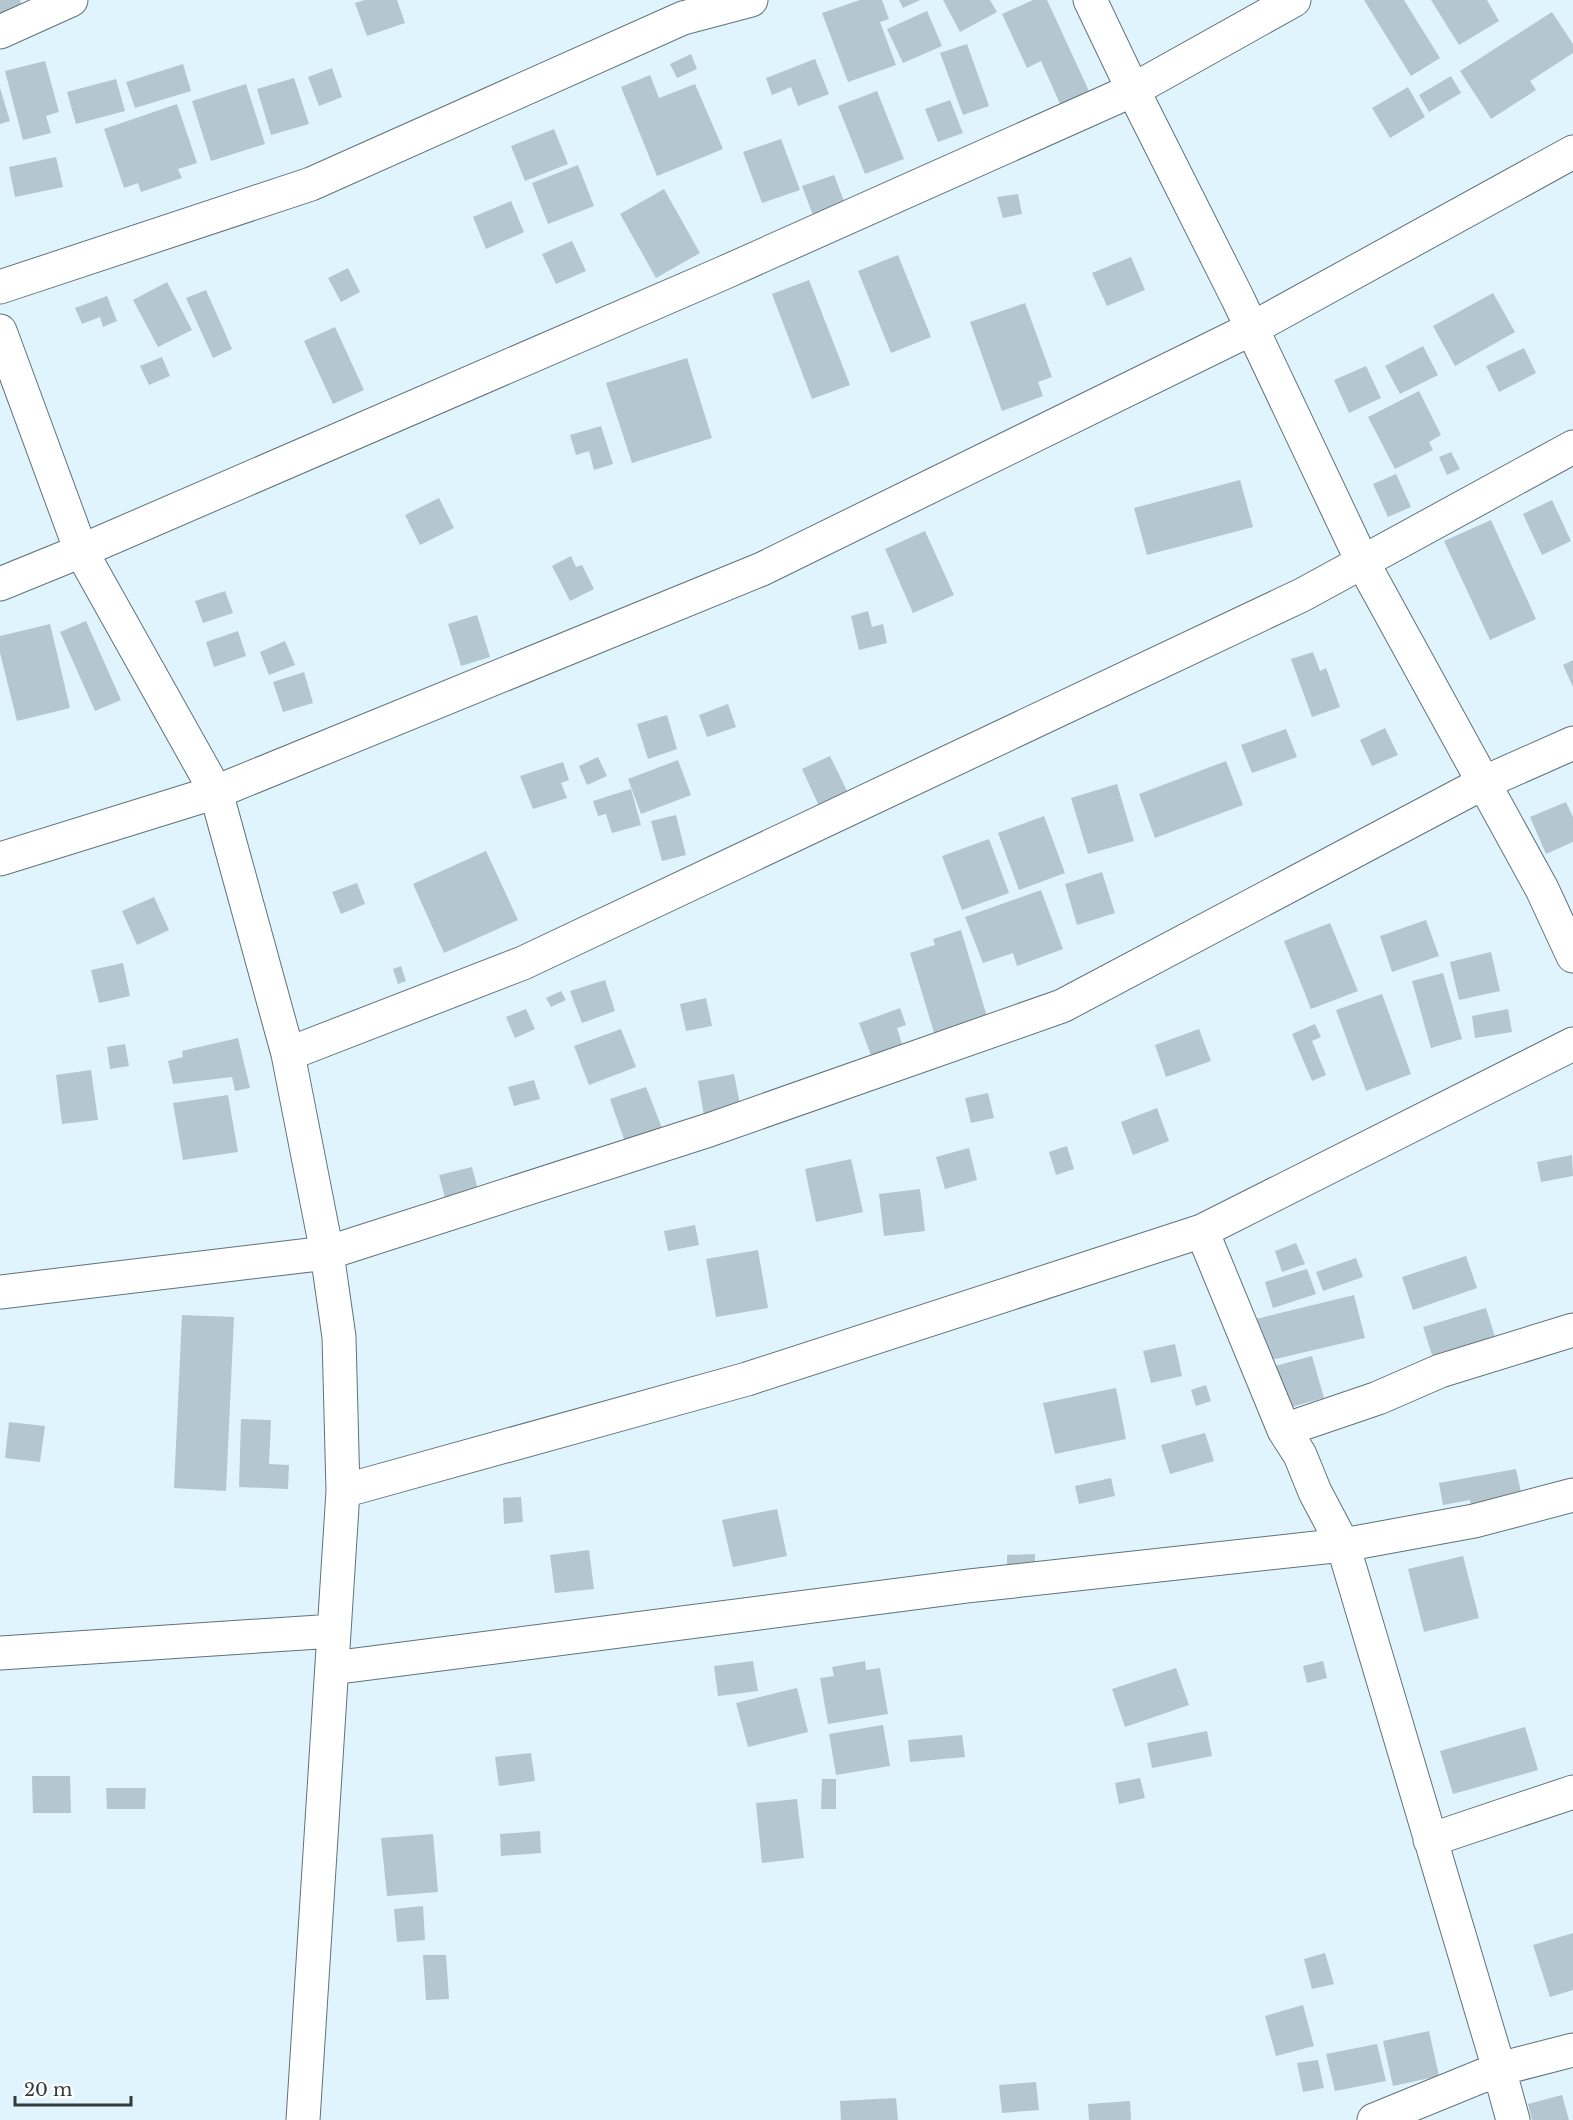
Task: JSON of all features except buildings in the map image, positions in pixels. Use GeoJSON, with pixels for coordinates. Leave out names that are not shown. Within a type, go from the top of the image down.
{"type":"FeatureCollection","features":[{"type":"Feature","properties":{"kind":"street"},"geometry":{"type":"LineString","coordinates":[[0,32],[71,0]]}},
{"type":"Feature","properties":{"kind":"street"},"geometry":{"type":"LineString","coordinates":[[0,287],[311,184],[683,18],[751,0]]}},
{"type":"Feature","properties":{"kind":"street"},"geometry":{"type":"LineString","coordinates":[[1090,0],[1363,563],[1542,888],[1573,956]]}},
{"type":"Feature","properties":{"kind":"street"},"geometry":{"type":"LineString","coordinates":[[0,584],[721,274],[1133,90],[1294,0]]}},
{"type":"Feature","properties":{"kind":"street"},"geometry":{"type":"LineString","coordinates":[[0,860],[216,792],[762,569],[1251,329],[1573,152]]}},
{"type":"Feature","properties":{"kind":"street"},"geometry":{"type":"LineString","coordinates":[[0,331],[81,551],[216,792],[288,1054],[327,1253],[339,1337],[343,1491],[303,2120]]}},
{"type":"Feature","properties":{"kind":"street"},"geometry":{"type":"LineString","coordinates":[[288,1054],[523,963],[1302,596],[1573,447]]}},
{"type":"Feature","properties":{"kind":"street"},"geometry":{"type":"LineString","coordinates":[[0,1292],[327,1253],[709,1130],[1062,1006],[1483,783],[1573,743]]}},
{"type":"Feature","properties":{"kind":"street"},"geometry":{"type":"LineString","coordinates":[[343,1491],[747,1380],[1202,1231],[1573,1044]]}},
{"type":"Feature","properties":{"kind":"street"},"geometry":{"type":"LineString","coordinates":[[1202,1231],[1284,1430],[1300,1455],[1315,1492],[1343,1545],[1513,2120]]}},
{"type":"Feature","properties":{"kind":"street"},"geometry":{"type":"LineString","coordinates":[[1284,1430],[1378,1398],[1440,1371],[1573,1330]]}},
{"type":"Feature","properties":{"kind":"street"},"geometry":{"type":"LineString","coordinates":[[332,1668],[968,1586],[1343,1545],[1474,1521],[1573,1495]]}},
{"type":"Feature","properties":{"kind":"street"},"geometry":{"type":"LineString","coordinates":[[0,1653],[334,1632]]}},
{"type":"Feature","properties":{"kind":"street"},"geometry":{"type":"LineString","coordinates":[[1430,1840],[1573,1792]]}},
{"type":"Feature","properties":{"kind":"street"},"geometry":{"type":"LineString","coordinates":[[1374,2120],[1499,2069],[1573,2050]]}}]}
